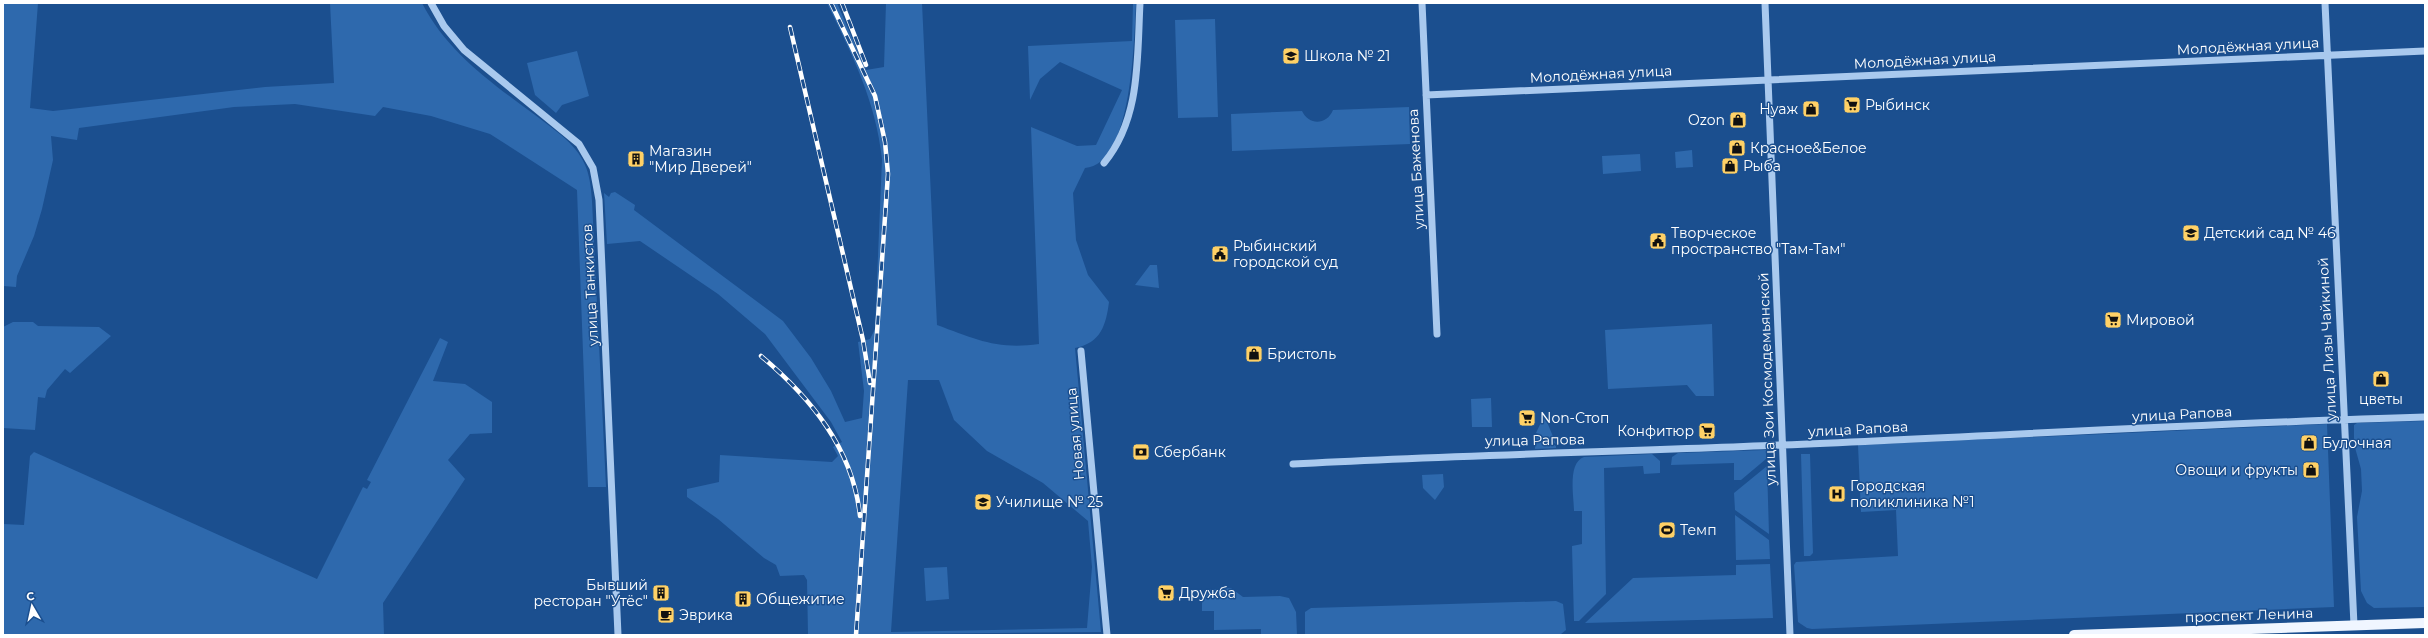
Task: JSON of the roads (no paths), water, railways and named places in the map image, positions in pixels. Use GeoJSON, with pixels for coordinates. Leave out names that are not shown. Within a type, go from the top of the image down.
{"type":"FeatureCollection","features":[{"type":"Feature","properties":{"kind":"main road","name":"проспект Ленина"},"geometry":{"type":"LineString","coordinates":[[2074,635],[2425,623]]}},
{"type":"Feature","properties":{"kind":"street","name":"улица Танкистов"},"geometry":{"type":"LineString","coordinates":[[431,3],[444,26],[464,50],[578,144],[593,168],[599,207],[618,635]]}},
{"type":"Feature","properties":{"kind":"street"},"geometry":{"type":"LineString","coordinates":[[1104,163],[1120,140],[1132,104],[1135,89],[1140,3]]}},
{"type":"Feature","properties":{"kind":"street","name":"улица Баженова"},"geometry":{"type":"LineString","coordinates":[[1422,3],[1437,334]]}},
{"type":"Feature","properties":{"kind":"street","name":"улица Зои Космодемьянской"},"geometry":{"type":"LineString","coordinates":[[1765,3],[1790,635]]}},
{"type":"Feature","properties":{"kind":"street","name":"улица Лизы Чайкиной"},"geometry":{"type":"LineString","coordinates":[[2325,3],[2326,55],[2354,625]]}},
{"type":"Feature","properties":{"kind":"street","name":"Молодёжная улица"},"geometry":{"type":"LineString","coordinates":[[1426,95],[2425,51]]}},
{"type":"Feature","properties":{"kind":"street","name":"Новая улица"},"geometry":{"type":"LineString","coordinates":[[1081,351],[1107,635]]}},
{"type":"Feature","properties":{"kind":"street","name":"улица Рапова"},"geometry":{"type":"LineString","coordinates":[[1293,464],[1480,454],[1567,454],[1783,446],[2344,419],[2425,417]]}},
{"type":"Feature","properties":{"kind":"railway"},"geometry":{"type":"LineString","coordinates":[[831,3],[875,96],[885,142],[888,174],[856,635]]}},
{"type":"Feature","properties":{"kind":"railway"},"geometry":{"type":"LineString","coordinates":[[842,3],[866,65]]}},
{"type":"Feature","properties":{"kind":"railway"},"geometry":{"type":"LineString","coordinates":[[790,27],[863,340],[870,383]]}},
{"type":"Feature","properties":{"kind":"railway"},"geometry":{"type":"LineString","coordinates":[[761,356],[797,389],[827,427],[839,447],[849,469],[856,492],[860,516]]}},
{"type":"Feature","properties":{"kind":"place","name":"Школа № 21"},"geometry":{"type":"Point","coordinates":[1291,56]}},
{"type":"Feature","properties":{"kind":"place","name":"Рыбинск"},"geometry":{"type":"Point","coordinates":[1852,105]}},
{"type":"Feature","properties":{"kind":"place","name":"Нуаж"},"geometry":{"type":"Point","coordinates":[1811,109]}},
{"type":"Feature","properties":{"kind":"place","name":"Ozon"},"geometry":{"type":"Point","coordinates":[1738,120]}},
{"type":"Feature","properties":{"kind":"place","name":"Красное&Белое"},"geometry":{"type":"Point","coordinates":[1737,148]}},
{"type":"Feature","properties":{"kind":"place","name":"Магазин \"Мир Дверей\""},"geometry":{"type":"Point","coordinates":[636,159]}},
{"type":"Feature","properties":{"kind":"place","name":"Рыба"},"geometry":{"type":"Point","coordinates":[1730,166]}},
{"type":"Feature","properties":{"kind":"place","name":"Детский сад № 46"},"geometry":{"type":"Point","coordinates":[2191,233]}},
{"type":"Feature","properties":{"kind":"place","name":"Творческое пространство \"Там-Там\""},"geometry":{"type":"Point","coordinates":[1658,241]}},
{"type":"Feature","properties":{"kind":"place","name":"Рыбинский городской суд"},"geometry":{"type":"Point","coordinates":[1220,254]}},
{"type":"Feature","properties":{"kind":"place","name":"Мировой"},"geometry":{"type":"Point","coordinates":[2113,320]}},
{"type":"Feature","properties":{"kind":"place","name":"Бристоль"},"geometry":{"type":"Point","coordinates":[1254,354]}},
{"type":"Feature","properties":{"kind":"place","name":"цветы"},"geometry":{"type":"Point","coordinates":[2381,379]}},
{"type":"Feature","properties":{"kind":"place","name":"Non-Стоп"},"geometry":{"type":"Point","coordinates":[1527,418]}},
{"type":"Feature","properties":{"kind":"place","name":"Конфитюр"},"geometry":{"type":"Point","coordinates":[1707,431]}},
{"type":"Feature","properties":{"kind":"place","name":"Булочная"},"geometry":{"type":"Point","coordinates":[2309,443]}},
{"type":"Feature","properties":{"kind":"place","name":"Сбербанк"},"geometry":{"type":"Point","coordinates":[1141,452]}},
{"type":"Feature","properties":{"kind":"place","name":"Овощи и фрукты"},"geometry":{"type":"Point","coordinates":[2311,470]}},
{"type":"Feature","properties":{"kind":"place","name":"Городская поликлиника №1"},"geometry":{"type":"Point","coordinates":[1837,494]}},
{"type":"Feature","properties":{"kind":"place","name":"Училище № 25"},"geometry":{"type":"Point","coordinates":[983,502]}},
{"type":"Feature","properties":{"kind":"place","name":"Темп"},"geometry":{"type":"Point","coordinates":[1667,530]}},
{"type":"Feature","properties":{"kind":"place","name":"Бывший ресторан \"Утёс\""},"geometry":{"type":"Point","coordinates":[661,593]}},
{"type":"Feature","properties":{"kind":"place","name":"Дружба"},"geometry":{"type":"Point","coordinates":[1166,593]}},
{"type":"Feature","properties":{"kind":"place","name":"Общежитие"},"geometry":{"type":"Point","coordinates":[743,599]}},
{"type":"Feature","properties":{"kind":"place","name":"Эврика"},"geometry":{"type":"Point","coordinates":[666,615]}}]}
